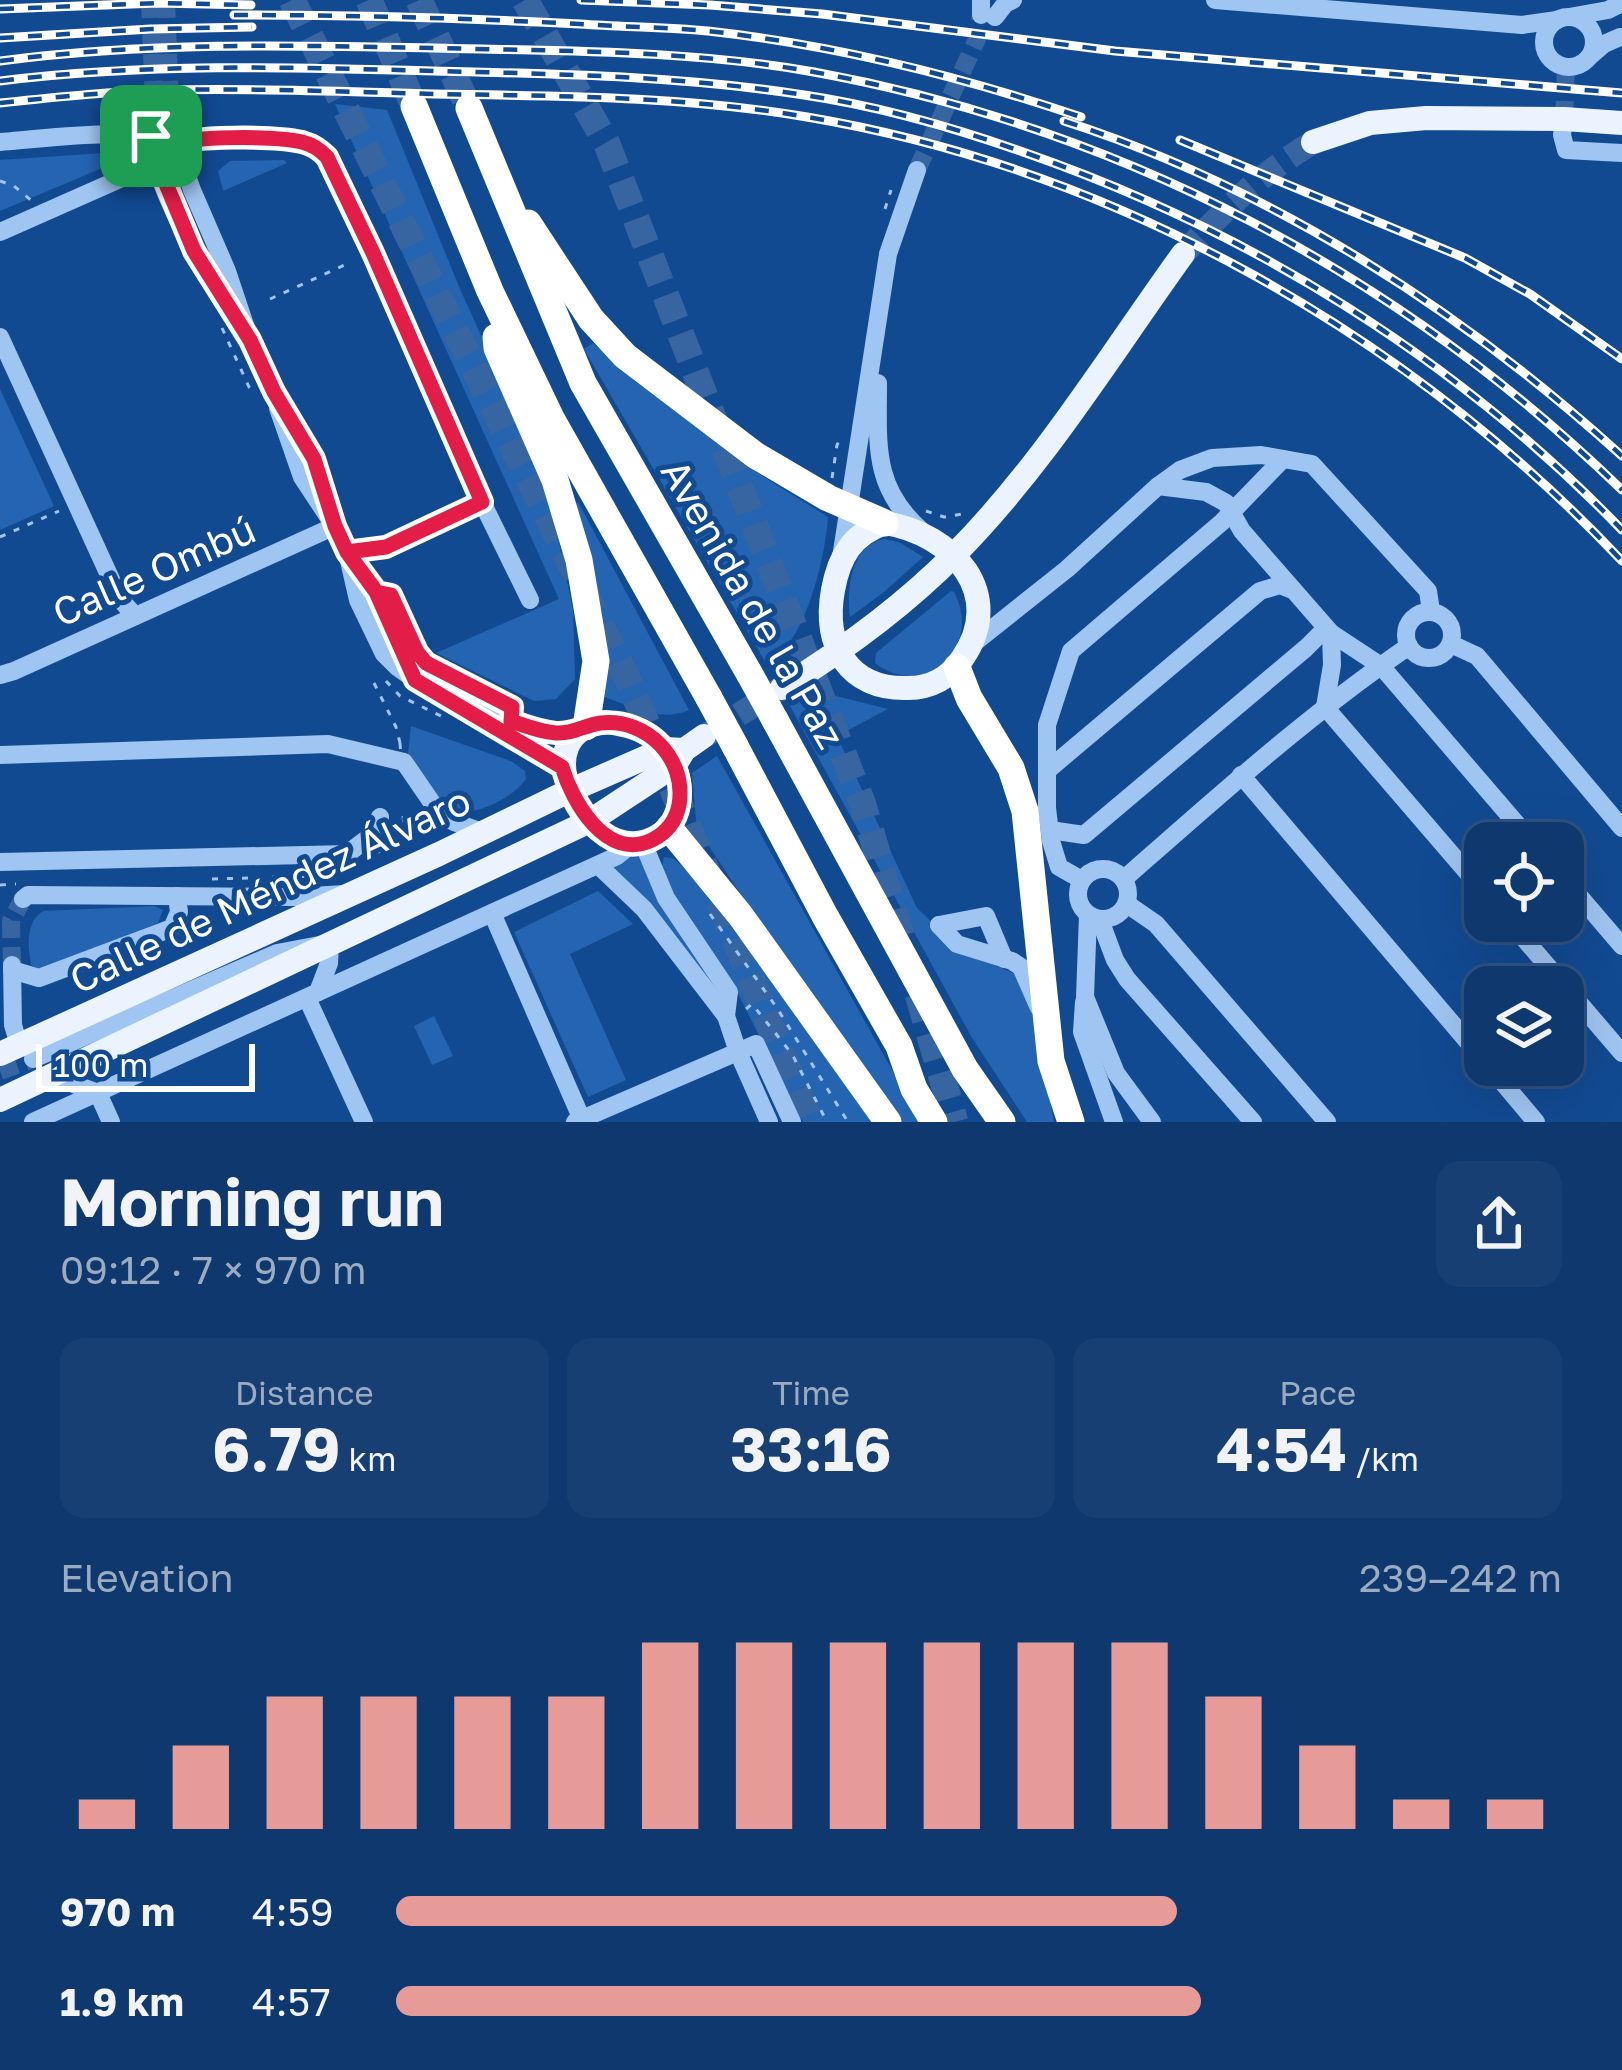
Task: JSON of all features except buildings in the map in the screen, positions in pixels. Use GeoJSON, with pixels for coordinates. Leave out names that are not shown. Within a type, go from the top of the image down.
{"type":"FeatureCollection","features":[{"type":"Feature","properties":{"kind":"highway"},"geometry":{"type":"LineString","coordinates":[[414,106],[490,291],[552,420],[899,1046],[953,1122]]}},
{"type":"Feature","properties":{"kind":"highway","name":"Avenida de la Paz"},"geometry":{"type":"LineString","coordinates":[[469,108],[583,382],[749,673],[964,1069],[1002,1122]]}},
{"type":"Feature","properties":{"kind":"highway"},"geometry":{"type":"LineString","coordinates":[[493,170],[591,319],[616,348],[755,455],[847,508],[885,523]]}},
{"type":"Feature","properties":{"kind":"highway"},"geometry":{"type":"LineString","coordinates":[[490,291],[497,348],[555,480],[579,560],[596,661],[582,729]]}},
{"type":"Feature","properties":{"kind":"highway"},"geometry":{"type":"LineString","coordinates":[[957,667],[969,698],[1011,768],[1024,811],[1051,1060],[1071,1122]]}},
{"type":"Feature","properties":{"kind":"highway"},"geometry":{"type":"LineString","coordinates":[[669,828],[740,916],[889,1122]]}},
{"type":"Feature","properties":{"kind":"highway"},"geometry":{"type":"LineString","coordinates":[[899,1046],[914,1089],[934,1122]]}},
{"type":"Feature","properties":{"kind":"main road"},"geometry":{"type":"LineString","coordinates":[[1313,142],[1370,123],[1407,119],[1622,123]]}},
{"type":"Feature","properties":{"kind":"main road"},"geometry":{"type":"LineString","coordinates":[[782,688],[888,615],[991,516],[1078,405],[1184,254]]}},
{"type":"Feature","properties":{"kind":"main road"},"geometry":{"type":"LineString","coordinates":[[885,523],[931,539],[971,575],[980,614],[974,643],[957,667],[937,681],[917,688],[872,682],[853,670],[832,638],[829,614],[841,558],[855,538],[885,523]]}},
{"type":"Feature","properties":{"kind":"main road"},"geometry":{"type":"LineString","coordinates":[[606,722],[642,730],[682,750],[677,814],[669,828],[638,843],[605,835],[590,821],[565,779],[565,752],[582,729],[606,722]]}},
{"type":"Feature","properties":{"kind":"main road","name":"Calle de Méndez Álvaro"},"geometry":{"type":"LineString","coordinates":[[0,1100],[23,1060],[482,832],[565,779],[682,750]]}},
{"type":"Feature","properties":{"kind":"main road","name":"Calle de Méndez Álvaro"},"geometry":{"type":"LineString","coordinates":[[23,1060],[251,982],[380,922],[590,821],[682,750]]}},
{"type":"Feature","properties":{"kind":"street"},"geometry":{"type":"LineString","coordinates":[[986,11],[1012,0]]}},
{"type":"Feature","properties":{"kind":"street"},"geometry":{"type":"LineString","coordinates":[[1215,0],[1421,8],[1522,25],[1615,4]]}},
{"type":"Feature","properties":{"kind":"street"},"geometry":{"type":"LineString","coordinates":[[1587,59],[1592,33],[1615,4]]}},
{"type":"Feature","properties":{"kind":"street"},"geometry":{"type":"LineString","coordinates":[[1545,49],[1546,32],[1563,19],[1582,21],[1592,33],[1621,37]]}},
{"type":"Feature","properties":{"kind":"street"},"geometry":{"type":"LineString","coordinates":[[1522,25],[1553,61],[1566,67],[1581,64],[1604,44],[1621,37]]}},
{"type":"Feature","properties":{"kind":"street"},"geometry":{"type":"LineString","coordinates":[[231,285],[216,263],[163,146],[162,104],[163,146],[194,251],[250,340]]}},
{"type":"Feature","properties":{"kind":"street"},"geometry":{"type":"LineString","coordinates":[[1564,119],[1565,150],[1622,153]]}},
{"type":"Feature","properties":{"kind":"street"},"geometry":{"type":"LineString","coordinates":[[0,142],[95,136],[163,146],[210,139],[287,140],[313,146],[327,157],[530,600]]}},
{"type":"Feature","properties":{"kind":"street"},"geometry":{"type":"LineString","coordinates":[[0,232],[147,167],[163,146]]}},
{"type":"Feature","properties":{"kind":"street"},"geometry":{"type":"LineString","coordinates":[[163,146],[192,190],[274,392],[302,477],[376,592],[415,680],[565,779]]}},
{"type":"Feature","properties":{"kind":"street"},"geometry":{"type":"LineString","coordinates":[[841,558],[888,254],[917,170]]}},
{"type":"Feature","properties":{"kind":"street"},"geometry":{"type":"LineString","coordinates":[[877,336],[882,474],[897,506],[931,539]]}},
{"type":"Feature","properties":{"kind":"street"},"geometry":{"type":"LineString","coordinates":[[0,338],[120,599],[135,616]]}},
{"type":"Feature","properties":{"kind":"street"},"geometry":{"type":"LineString","coordinates":[[974,643],[1067,569],[1158,486],[1180,470],[1212,458],[1261,455],[1312,464],[1428,591],[1430,611]]}},
{"type":"Feature","properties":{"kind":"street"},"geometry":{"type":"LineString","coordinates":[[1082,880],[1059,867],[1047,808],[1047,725],[1071,650],[1231,514],[1283,459]]}},
{"type":"Feature","properties":{"kind":"street"},"geometry":{"type":"LineString","coordinates":[[1158,486],[1206,492],[1226,503],[1242,531],[1328,630],[1381,666],[1516,822]]}},
{"type":"Feature","properties":{"kind":"street"},"geometry":{"type":"LineString","coordinates":[[347,552],[386,547],[482,502]]}},
{"type":"Feature","properties":{"kind":"street","name":"Calle Ombú"},"geometry":{"type":"LineString","coordinates":[[0,675],[335,526]]}},
{"type":"Feature","properties":{"kind":"street"},"geometry":{"type":"LineString","coordinates":[[1049,769],[1260,591],[1280,585],[1293,590]]}},
{"type":"Feature","properties":{"kind":"street"},"geometry":{"type":"LineString","coordinates":[[977,600],[994,616],[1008,616]]}},
{"type":"Feature","properties":{"kind":"street"},"geometry":{"type":"LineString","coordinates":[[1430,611],[1449,622],[1451,644],[1442,655],[1420,656],[1409,646],[1406,633],[1412,620],[1430,611]]}},
{"type":"Feature","properties":{"kind":"street"},"geometry":{"type":"LineString","coordinates":[[1325,706],[1332,665],[1328,630]]}},
{"type":"Feature","properties":{"kind":"street"},"geometry":{"type":"LineString","coordinates":[[1050,830],[1084,835],[1328,630]]}},
{"type":"Feature","properties":{"kind":"street"},"geometry":{"type":"LineString","coordinates":[[1451,644],[1477,656],[1622,828]]}},
{"type":"Feature","properties":{"kind":"street"},"geometry":{"type":"LineString","coordinates":[[1124,879],[1325,706],[1409,646]]}},
{"type":"Feature","properties":{"kind":"street"},"geometry":{"type":"LineString","coordinates":[[436,693],[531,728],[562,734],[582,729]]}},
{"type":"Feature","properties":{"kind":"street"},"geometry":{"type":"LineString","coordinates":[[1325,706],[1464,868]]}},
{"type":"Feature","properties":{"kind":"street"},"geometry":{"type":"LineString","coordinates":[[0,755],[328,744],[404,762],[439,813],[482,832]]}},
{"type":"Feature","properties":{"kind":"street"},"geometry":{"type":"LineString","coordinates":[[360,750],[392,772]]}},
{"type":"Feature","properties":{"kind":"street"},"geometry":{"type":"LineString","coordinates":[[1241,775],[1464,1037]]}},
{"type":"Feature","properties":{"kind":"street"},"geometry":{"type":"LineString","coordinates":[[0,862],[347,854],[376,832],[380,817]]}},
{"type":"Feature","properties":{"kind":"street"},"geometry":{"type":"LineString","coordinates":[[33,1122],[638,843],[666,898],[729,992],[738,1052],[769,1122]]}},
{"type":"Feature","properties":{"kind":"street"},"geometry":{"type":"LineString","coordinates":[[598,865],[644,909],[733,1015]]}},
{"type":"Feature","properties":{"kind":"street"},"geometry":{"type":"LineString","coordinates":[[1094,917],[1118,915],[1127,904],[1128,887],[1113,870],[1096,869],[1082,880],[1081,906],[1094,917],[1127,979],[1253,1122]]}},
{"type":"Feature","properties":{"kind":"street"},"geometry":{"type":"LineString","coordinates":[[23,899],[28,895],[297,897],[355,893]]}},
{"type":"Feature","properties":{"kind":"street"},"geometry":{"type":"LineString","coordinates":[[111,1122],[98,1093],[23,1060],[13,1025],[12,967],[39,978],[172,928],[179,912],[177,896]]}},
{"type":"Feature","properties":{"kind":"street"},"geometry":{"type":"LineString","coordinates":[[1584,902],[1622,946]]}},
{"type":"Feature","properties":{"kind":"street"},"geometry":{"type":"LineString","coordinates":[[1127,904],[1156,924],[1327,1122]]}},
{"type":"Feature","properties":{"kind":"street"},"geometry":{"type":"LineString","coordinates":[[492,913],[580,1121],[756,1044],[792,1122]]}},
{"type":"Feature","properties":{"kind":"street"},"geometry":{"type":"LineString","coordinates":[[1004,958],[986,916],[939,925],[958,944],[1021,968],[1046,1022]]}},
{"type":"Feature","properties":{"kind":"street"},"geometry":{"type":"LineString","coordinates":[[1094,917],[1082,1031],[1114,1122]]}},
{"type":"Feature","properties":{"kind":"street"},"geometry":{"type":"LineString","coordinates":[[1527,942],[1622,1053]]}},
{"type":"Feature","properties":{"kind":"street"},"geometry":{"type":"LineString","coordinates":[[23,1060],[277,953],[330,943]]}},
{"type":"Feature","properties":{"kind":"street","name":"Calle de Méndez Álvaro"},"geometry":{"type":"LineString","coordinates":[[251,982],[305,998],[329,963],[330,943]]}},
{"type":"Feature","properties":{"kind":"street"},"geometry":{"type":"LineString","coordinates":[[1084,997],[1116,1073],[1152,1122]]}},
{"type":"Feature","properties":{"kind":"street"},"geometry":{"type":"LineString","coordinates":[[305,998],[364,1122]]}},
{"type":"Feature","properties":{"kind":"street"},"geometry":{"type":"LineString","coordinates":[[1505,1086],[1536,1122]]}},
{"type":"Feature","properties":{"kind":"path"},"geometry":{"type":"LineString","coordinates":[[0,182],[14,186],[32,202]]}},
{"type":"Feature","properties":{"kind":"path"},"geometry":{"type":"LineString","coordinates":[[270,299],[351,262]]}},
{"type":"Feature","properties":{"kind":"path"},"geometry":{"type":"LineString","coordinates":[[831,482],[836,466]]}},
{"type":"Feature","properties":{"kind":"path"},"geometry":{"type":"LineString","coordinates":[[921,508],[944,517],[979,506],[991,516]]}},
{"type":"Feature","properties":{"kind":"path"},"geometry":{"type":"LineString","coordinates":[[0,537],[61,510]]}},
{"type":"Feature","properties":{"kind":"path"},"geometry":{"type":"LineString","coordinates":[[421,658],[474,688]]}},
{"type":"Feature","properties":{"kind":"path"},"geometry":{"type":"LineString","coordinates":[[374,683],[400,743],[392,772]]}},
{"type":"Feature","properties":{"kind":"path"},"geometry":{"type":"LineString","coordinates":[[374,853],[437,828],[431,821],[405,832],[403,818],[391,835]]}},
{"type":"Feature","properties":{"kind":"path"},"geometry":{"type":"LineString","coordinates":[[705,907],[777,1008],[848,1122]]}},
{"type":"Feature","properties":{"kind":"path"},"geometry":{"type":"LineString","coordinates":[[733,1015],[752,1004],[791,1054],[827,1122]]}},
{"type":"Feature","properties":{"kind":"shaded area"},"geometry":{"type":"Polygon","coordinates":[[[335,104],[387,110],[460,289],[546,479],[573,610],[575,679],[556,699],[534,701],[436,653],[559,599],[335,104]]]}},
{"type":"Feature","properties":{"kind":"shaded area"},"geometry":{"type":"Polygon","coordinates":[[[104,153],[108,161],[100,169],[0,211],[0,160],[104,153]]]}},
{"type":"Feature","properties":{"kind":"shaded area"},"geometry":{"type":"Polygon","coordinates":[[[230,161],[287,163],[223,191],[218,171],[230,161]]]}},
{"type":"Feature","properties":{"kind":"shaded area"},"geometry":{"type":"Polygon","coordinates":[[[593,343],[756,472],[828,517],[811,599],[792,639],[767,665],[584,349],[593,343]]]}},
{"type":"Feature","properties":{"kind":"shaded area"},"geometry":{"type":"Polygon","coordinates":[[[0,389],[54,506],[0,530],[0,389]]]}},
{"type":"Feature","properties":{"kind":"shaded area"},"geometry":{"type":"Polygon","coordinates":[[[578,502],[689,710],[656,714],[602,696],[604,624],[571,505],[578,502]]]}},
{"type":"Feature","properties":{"kind":"shaded area"},"geometry":{"type":"Polygon","coordinates":[[[884,539],[923,557],[850,617],[853,570],[864,550],[884,539]]]}},
{"type":"Feature","properties":{"kind":"shaded area"},"geometry":{"type":"Polygon","coordinates":[[[951,591],[961,612],[961,631],[944,662],[913,676],[875,663],[876,653],[951,591]]]}},
{"type":"Feature","properties":{"kind":"shaded area"},"geometry":{"type":"Polygon","coordinates":[[[828,694],[888,709],[837,736],[917,908],[960,949],[1017,975],[1036,1027],[1054,1122],[1027,1122],[971,1036],[790,706],[811,695],[828,694]]]}},
{"type":"Feature","properties":{"kind":"shaded area"},"geometry":{"type":"Polygon","coordinates":[[[411,726],[511,761],[525,771],[526,779],[492,805],[450,813],[408,754],[411,726]]]}},
{"type":"Feature","properties":{"kind":"shaded area"},"geometry":{"type":"Polygon","coordinates":[[[717,756],[921,1122],[898,1122],[701,834],[692,773],[717,756]]]}},
{"type":"Feature","properties":{"kind":"shaded area"},"geometry":{"type":"Polygon","coordinates":[[[637,856],[719,989],[718,998],[611,867],[637,856]]]}},
{"type":"Feature","properties":{"kind":"shaded area"},"geometry":{"type":"Polygon","coordinates":[[[664,857],[674,859],[694,877],[877,1122],[803,1122],[735,988],[673,894],[662,868],[664,857]]]}},
{"type":"Feature","properties":{"kind":"shaded area"},"geometry":{"type":"Polygon","coordinates":[[[598,891],[633,924],[570,954],[626,1080],[588,1097],[514,932],[598,891]]]}},
{"type":"Feature","properties":{"kind":"shaded area"},"geometry":{"type":"Polygon","coordinates":[[[154,906],[163,910],[158,923],[39,970],[31,965],[31,928],[43,911],[154,906]]]}},
{"type":"Feature","properties":{"kind":"shaded area"},"geometry":{"type":"Polygon","coordinates":[[[434,1016],[453,1056],[432,1065],[414,1026],[434,1016]]]}},
{"type":"Feature","properties":{"kind":"tunnel"},"geometry":{"type":"LineString","coordinates":[[150,0],[154,104]]}},
{"type":"Feature","properties":{"kind":"tunnel"},"geometry":{"type":"LineString","coordinates":[[166,0],[170,104]]}},
{"type":"Feature","properties":{"kind":"tunnel"},"geometry":{"type":"LineString","coordinates":[[292,0],[630,684],[658,751]]}},
{"type":"Feature","properties":{"kind":"tunnel"},"geometry":{"type":"LineString","coordinates":[[369,0],[414,106]]}},
{"type":"Feature","properties":{"kind":"tunnel"},"geometry":{"type":"LineString","coordinates":[[419,0],[469,108]]}},
{"type":"Feature","properties":{"kind":"tunnel"},"geometry":{"type":"LineString","coordinates":[[525,0],[607,144],[863,805],[902,939]]}},
{"type":"Feature","properties":{"kind":"tunnel"},"geometry":{"type":"LineString","coordinates":[[917,170],[977,39],[981,15]]}},
{"type":"Feature","properties":{"kind":"tunnel"},"geometry":{"type":"LineString","coordinates":[[1564,119],[1566,67]]}},
{"type":"Feature","properties":{"kind":"tunnel"},"geometry":{"type":"LineString","coordinates":[[1183,254],[1244,193],[1313,142]]}},
{"type":"Feature","properties":{"kind":"tunnel"},"geometry":{"type":"LineString","coordinates":[[708,734],[780,689]]}},
{"type":"Feature","properties":{"kind":"tunnel"},"geometry":{"type":"LineString","coordinates":[[672,787],[810,1122]]}},
{"type":"Feature","properties":{"kind":"tunnel"},"geometry":{"type":"LineString","coordinates":[[12,965],[11,921],[23,899]]}},
{"type":"Feature","properties":{"kind":"tunnel"},"geometry":{"type":"LineString","coordinates":[[918,994],[955,1122]]}},
{"type":"Feature","properties":{"kind":"tunnel"},"geometry":{"type":"LineString","coordinates":[[0,1071],[33,1059]]}},
{"type":"Feature","properties":{"kind":"railway"},"geometry":{"type":"LineString","coordinates":[[581,0],[822,14],[1115,51],[1622,93]]}},
{"type":"Feature","properties":{"kind":"railway"},"geometry":{"type":"LineString","coordinates":[[0,9],[251,5]]}},
{"type":"Feature","properties":{"kind":"railway"},"geometry":{"type":"LineString","coordinates":[[234,15],[708,31],[897,64],[1081,117]]}},
{"type":"Feature","properties":{"kind":"railway"},"geometry":{"type":"LineString","coordinates":[[0,38],[252,27]]}},
{"type":"Feature","properties":{"kind":"railway"},"geometry":{"type":"LineString","coordinates":[[0,61],[217,46],[625,53],[768,65],[928,97],[1038,130],[1146,172],[1249,221],[1349,277],[1444,341],[1536,412],[1622,490]]}},
{"type":"Feature","properties":{"kind":"railway"},"geometry":{"type":"LineString","coordinates":[[0,81],[217,68],[573,75],[758,89],[915,118],[1107,184],[1268,261],[1419,355],[1490,409],[1622,530]]}},
{"type":"Feature","properties":{"kind":"railway"},"geometry":{"type":"LineString","coordinates":[[0,103],[205,90],[621,98],[761,110],[922,142],[1034,176],[1144,220],[1250,273],[1351,334],[1447,403],[1538,479],[1622,561]]}},
{"type":"Feature","properties":{"kind":"railway"},"geometry":{"type":"LineString","coordinates":[[1064,121],[1216,181],[1361,259],[1496,351],[1622,456]]}},
{"type":"Feature","properties":{"kind":"railway"},"geometry":{"type":"LineString","coordinates":[[1180,140],[1465,258],[1530,294],[1622,359]]}},
{"type":"Feature","properties":{"kind":"route"},"geometry":{"type":"LineString","coordinates":[[151,136],[154,155],[194,251],[250,340],[314,459],[335,526],[347,552],[376,592],[415,680],[562,767],[569,791],[605,835],[644,843],[669,828],[677,814],[679,781],[675,765],[655,738],[624,724],[596,723],[562,734],[511,721],[512,707],[421,658],[391,595],[376,592],[373,587],[347,552],[386,547],[482,502],[327,157],[313,146],[287,140],[210,139],[168,146],[151,136]]}}]}
